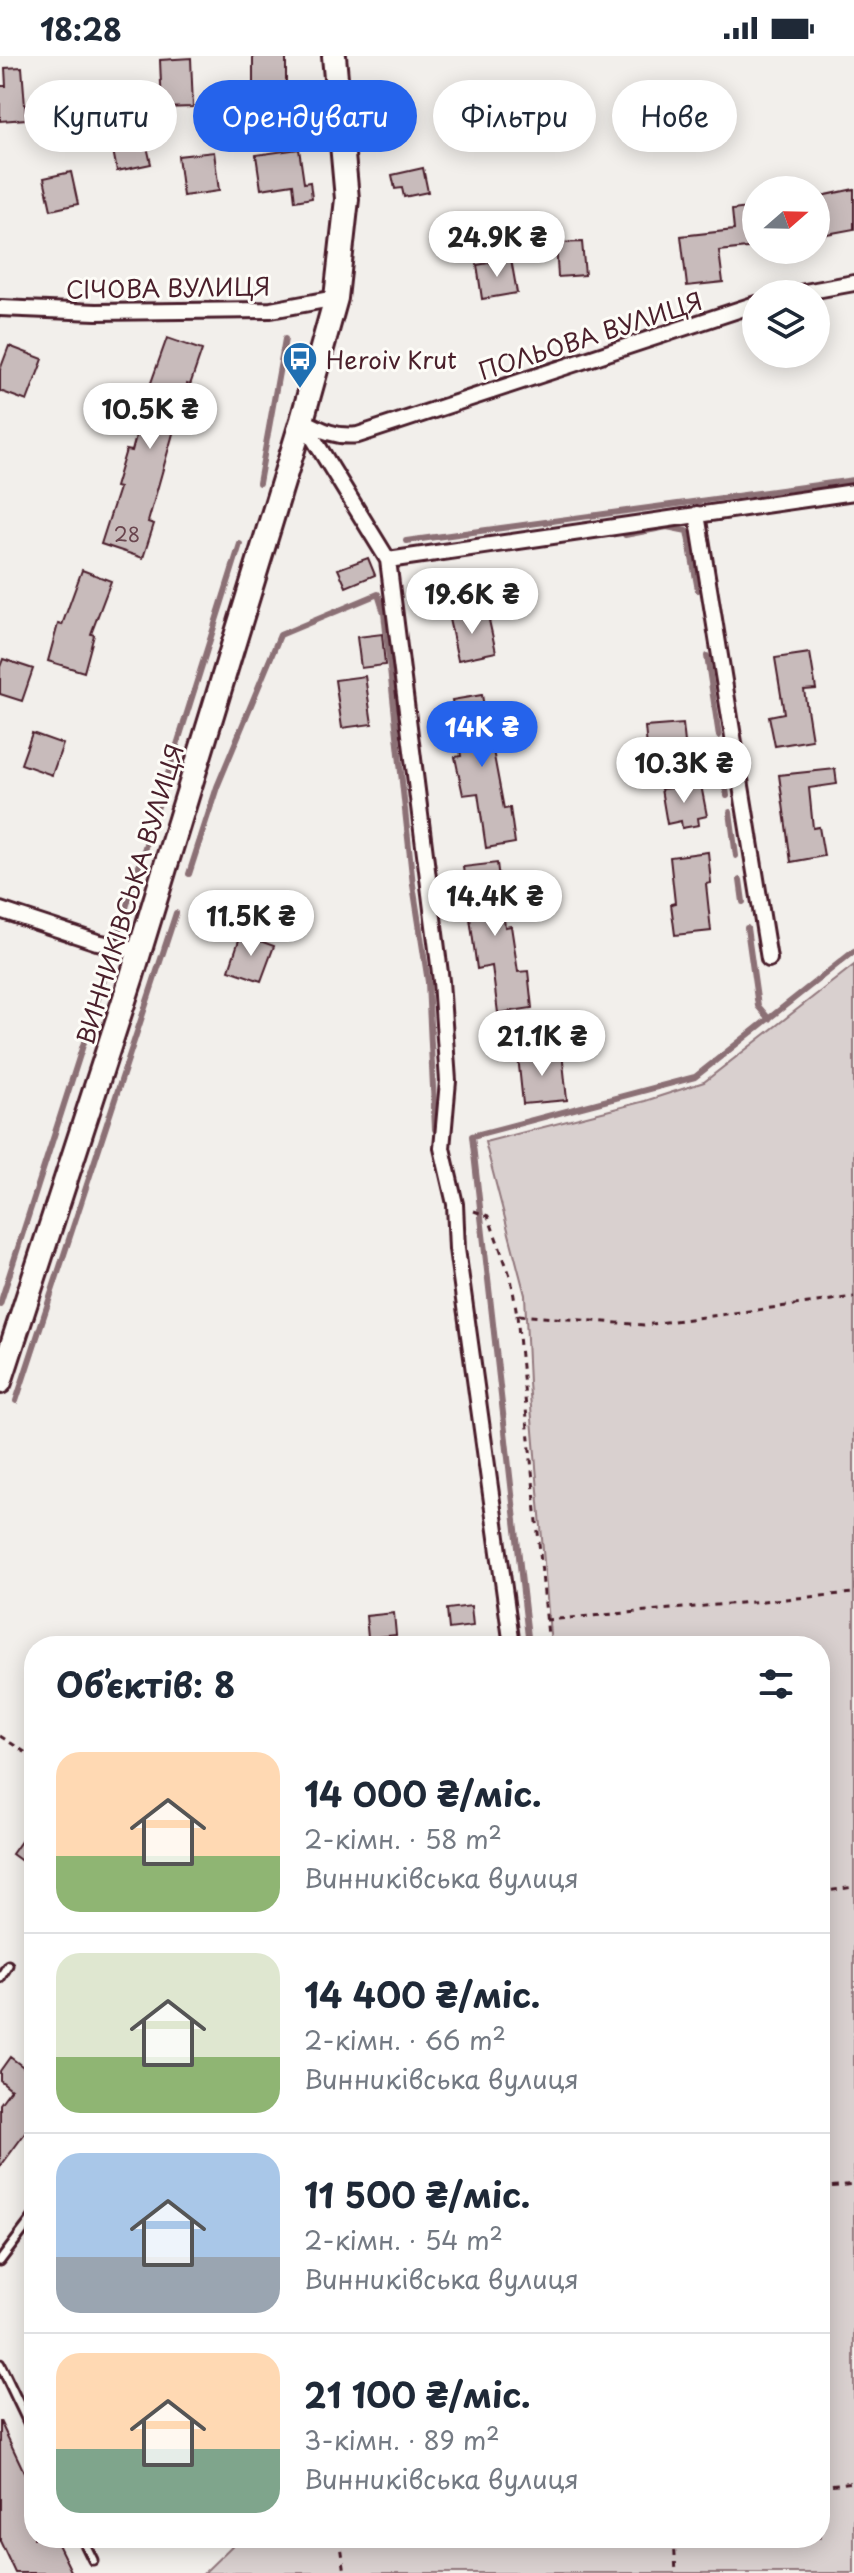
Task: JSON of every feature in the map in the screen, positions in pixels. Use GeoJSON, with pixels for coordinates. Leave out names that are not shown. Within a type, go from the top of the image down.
{"type":"FeatureCollection","features":[{"type":"Feature","properties":{"kind":"main road","name":"ВИННИКІВСЬКА ВУЛИЦЯ"},"geometry":{"type":"LineString","coordinates":[[0,1382],[140,951],[302,420],[336,298],[347,199],[334,56]]}},
{"type":"Feature","properties":{"kind":"street"},"geometry":{"type":"LineString","coordinates":[[830,287],[854,283]]}},
{"type":"Feature","properties":{"kind":"street","name":"СІЧОВА ВУЛИЦЯ"},"geometry":{"type":"LineString","coordinates":[[0,308],[96,312],[271,310],[336,298]]}},
{"type":"Feature","properties":{"kind":"street","name":"ПОЛЬОВА ВУЛИЦЯ"},"geometry":{"type":"LineString","coordinates":[[302,420],[330,434],[344,437],[358,435],[742,309]]}},
{"type":"Feature","properties":{"kind":"street"},"geometry":{"type":"LineString","coordinates":[[302,420],[388,560],[439,966],[448,1081],[442,1148],[455,1204],[457,1249],[511,1636]]}},
{"type":"Feature","properties":{"kind":"street"},"geometry":{"type":"LineString","coordinates":[[388,560],[854,492]]}},
{"type":"Feature","properties":{"kind":"street"},"geometry":{"type":"LineString","coordinates":[[697,514],[769,959]]}},
{"type":"Feature","properties":{"kind":"street"},"geometry":{"type":"LineString","coordinates":[[0,910],[97,942],[140,951]]}},
{"type":"Feature","properties":{"kind":"lane"},"geometry":{"type":"LineString","coordinates":[[0,1978],[8,1965]]}},
{"type":"Feature","properties":{"kind":"lane"},"geometry":{"type":"LineString","coordinates":[[0,2261],[24,2230]]}},
{"type":"Feature","properties":{"kind":"lane"},"geometry":{"type":"LineString","coordinates":[[0,2364],[24,2414]]}},
{"type":"Feature","properties":{"kind":"lane"},"geometry":{"type":"LineString","coordinates":[[87,2548],[93,2560]]}},
{"type":"Feature","properties":{"kind":"path"},"geometry":{"type":"LineString","coordinates":[[455,1204],[488,1216],[511,1278],[548,1636]]}},
{"type":"Feature","properties":{"kind":"path"},"geometry":{"type":"LineString","coordinates":[[517,1315],[644,1325],[854,1297]]}},
{"type":"Feature","properties":{"kind":"path"},"geometry":{"type":"LineString","coordinates":[[546,1620],[854,1593]]}},
{"type":"Feature","properties":{"kind":"path"},"geometry":{"type":"LineString","coordinates":[[0,1736],[24,1752]]}},
{"type":"Feature","properties":{"kind":"path"},"geometry":{"type":"LineString","coordinates":[[830,1891],[854,1887]]}},
{"type":"Feature","properties":{"kind":"path"},"geometry":{"type":"LineString","coordinates":[[830,2187],[854,2184]]}},
{"type":"Feature","properties":{"kind":"path"},"geometry":{"type":"LineString","coordinates":[[830,2485],[854,2482]]}},
{"type":"Feature","properties":{"kind":"path"},"geometry":{"type":"LineString","coordinates":[[341,2548],[345,2573]]}},
{"type":"Feature","properties":{"kind":"path"},"geometry":{"type":"LineString","coordinates":[[675,2548],[676,2573]]}},
{"type":"Feature","properties":{"kind":"shaded area"},"geometry":{"type":"Polygon","coordinates":[[[854,965],[854,2573],[204,2573],[230,2548],[830,2548],[830,1636],[550,1636],[529,1383],[525,1295],[485,1142],[645,1101],[704,1082],[854,965]]]}},
{"type":"Feature","properties":{"kind":"building"},"geometry":{"type":"Polygon","coordinates":[[[253,56],[286,56],[286,80],[253,80],[253,56]]]}},
{"type":"Feature","properties":{"kind":"building"},"geometry":{"type":"Polygon","coordinates":[[[191,58],[193,107],[177,108],[177,80],[161,80],[160,60],[191,58]]]}},
{"type":"Feature","properties":{"kind":"building"},"geometry":{"type":"Polygon","coordinates":[[[22,67],[24,119],[0,121],[0,86],[6,86],[5,68],[22,67]]]}},
{"type":"Feature","properties":{"kind":"building"},"geometry":{"type":"Polygon","coordinates":[[[113,152],[148,152],[151,164],[117,171],[113,152]]]}},
{"type":"Feature","properties":{"kind":"building"},"geometry":{"type":"Polygon","coordinates":[[[214,152],[219,191],[183,196],[178,156],[214,152]]]}},
{"type":"Feature","properties":{"kind":"building"},"geometry":{"type":"Polygon","coordinates":[[[299,152],[304,183],[310,182],[312,198],[295,201],[293,184],[261,189],[256,155],[299,152]]]}},
{"type":"Feature","properties":{"kind":"building"},"geometry":{"type":"Polygon","coordinates":[[[423,168],[428,192],[404,197],[402,188],[395,189],[392,175],[423,168]]]}},
{"type":"Feature","properties":{"kind":"building"},"geometry":{"type":"Polygon","coordinates":[[[71,172],[78,204],[51,210],[44,178],[71,172]]]}},
{"type":"Feature","properties":{"kind":"building"},"geometry":{"type":"Polygon","coordinates":[[[854,189],[854,229],[830,233],[830,194],[854,189]]]}},
{"type":"Feature","properties":{"kind":"building"},"geometry":{"type":"Polygon","coordinates":[[[742,209],[742,249],[719,251],[723,282],[687,286],[681,236],[734,230],[732,210],[742,209]]]}},
{"type":"Feature","properties":{"kind":"building"},"geometry":{"type":"Polygon","coordinates":[[[582,242],[585,275],[558,277],[556,243],[582,242]]]}},
{"type":"Feature","properties":{"kind":"building"},"geometry":{"type":"Polygon","coordinates":[[[511,259],[517,293],[482,299],[477,265],[511,259]]]}},
{"type":"Feature","properties":{"kind":"building"},"geometry":{"type":"Polygon","coordinates":[[[167,338],[202,350],[190,385],[187,384],[148,522],[154,524],[143,558],[101,544],[119,488],[115,487],[126,450],[132,451],[147,394],[167,338]]]}},
{"type":"Feature","properties":{"kind":"building"},"geometry":{"type":"Polygon","coordinates":[[[9,346],[43,359],[27,401],[0,391],[0,370],[9,346]]]}},
{"type":"Feature","properties":{"kind":"building"},"geometry":{"type":"Polygon","coordinates":[[[368,558],[375,575],[346,587],[338,569],[368,558]]]}},
{"type":"Feature","properties":{"kind":"building"},"geometry":{"type":"Polygon","coordinates":[[[82,570],[111,581],[91,634],[94,635],[84,672],[48,661],[58,624],[62,625],[82,570]]]}},
{"type":"Feature","properties":{"kind":"building"},"geometry":{"type":"Polygon","coordinates":[[[487,611],[496,652],[458,660],[449,619],[487,611]]]}},
{"type":"Feature","properties":{"kind":"building"},"geometry":{"type":"Polygon","coordinates":[[[382,634],[385,665],[361,668],[357,637],[382,634]]]}},
{"type":"Feature","properties":{"kind":"building"},"geometry":{"type":"Polygon","coordinates":[[[810,653],[816,689],[804,690],[812,740],[775,746],[769,716],[784,713],[775,658],[810,653]]]}},
{"type":"Feature","properties":{"kind":"building"},"geometry":{"type":"Polygon","coordinates":[[[3,659],[33,669],[22,701],[0,694],[3,659]]]}},
{"type":"Feature","properties":{"kind":"building"},"geometry":{"type":"Polygon","coordinates":[[[365,676],[372,724],[342,728],[335,680],[365,676]]]}},
{"type":"Feature","properties":{"kind":"building"},"geometry":{"type":"Polygon","coordinates":[[[482,695],[486,719],[492,718],[495,739],[491,740],[504,809],[510,808],[515,843],[486,848],[478,793],[463,795],[455,757],[461,756],[452,700],[482,695]]]}},
{"type":"Feature","properties":{"kind":"building"},"geometry":{"type":"Polygon","coordinates":[[[683,724],[687,761],[668,764],[669,767],[649,768],[645,727],[683,724]]]}},
{"type":"Feature","properties":{"kind":"building"},"geometry":{"type":"Polygon","coordinates":[[[32,733],[63,744],[52,775],[21,764],[32,733]]]}},
{"type":"Feature","properties":{"kind":"building"},"geometry":{"type":"Polygon","coordinates":[[[835,769],[837,784],[809,788],[813,828],[819,827],[824,856],[791,862],[779,775],[835,769]]]}},
{"type":"Feature","properties":{"kind":"building"},"geometry":{"type":"Polygon","coordinates":[[[701,785],[707,816],[698,818],[699,825],[682,828],[681,821],[667,824],[661,789],[701,785]]]}},
{"type":"Feature","properties":{"kind":"building"},"geometry":{"type":"Polygon","coordinates":[[[708,852],[711,883],[706,884],[711,931],[675,935],[670,857],[708,852]]]}},
{"type":"Feature","properties":{"kind":"building"},"geometry":{"type":"Polygon","coordinates":[[[497,863],[505,927],[511,926],[518,972],[528,971],[532,1008],[498,1013],[492,966],[477,969],[463,867],[497,863]]]}},
{"type":"Feature","properties":{"kind":"building"},"geometry":{"type":"Polygon","coordinates":[[[241,934],[274,946],[261,981],[229,970],[241,934]]]}},
{"type":"Feature","properties":{"kind":"building"},"geometry":{"type":"Polygon","coordinates":[[[562,1052],[567,1100],[523,1104],[518,1056],[562,1052]]]}},
{"type":"Feature","properties":{"kind":"building"},"geometry":{"type":"Polygon","coordinates":[[[471,1606],[473,1626],[449,1629],[447,1609],[471,1606]]]}},
{"type":"Feature","properties":{"kind":"building"},"geometry":{"type":"Polygon","coordinates":[[[394,1613],[396,1635],[368,1636],[366,1616],[394,1613]]]}},
{"type":"Feature","properties":{"kind":"building"},"geometry":{"type":"Polygon","coordinates":[[[24,1837],[24,1863],[12,1854],[24,1837]]]}},
{"type":"Feature","properties":{"kind":"building"},"geometry":{"type":"Polygon","coordinates":[[[10,2057],[24,2068],[24,2135],[0,2167],[0,2104],[11,2089],[0,2080],[0,2071],[10,2057]]]}},
{"type":"Feature","properties":{"kind":"building"},"geometry":{"type":"Polygon","coordinates":[[[0,2421],[24,2472],[24,2548],[60,2548],[72,2573],[15,2573],[0,2541],[0,2421]]]}},
{"type":"Feature","properties":{"kind":"waterway"},"geometry":{"type":"LineString","coordinates":[[259,483],[285,339]]}},
{"type":"Feature","properties":{"kind":"waterway"},"geometry":{"type":"LineString","coordinates":[[406,541],[854,480]]}},
{"type":"Feature","properties":{"kind":"waterway"},"geometry":{"type":"LineString","coordinates":[[625,535],[667,527],[687,531],[698,590]]}},
{"type":"Feature","properties":{"kind":"waterway"},"geometry":{"type":"LineString","coordinates":[[119,930],[240,544]]}},
{"type":"Feature","properties":{"kind":"waterway"},"geometry":{"type":"LineString","coordinates":[[189,874],[217,787],[280,635],[378,594],[384,613],[413,885],[428,982],[435,1129]]}},
{"type":"Feature","properties":{"kind":"waterway"},"geometry":{"type":"LineString","coordinates":[[707,656],[719,736]]}},
{"type":"Feature","properties":{"kind":"waterway"},"geometry":{"type":"LineString","coordinates":[[721,754],[727,796]]}},
{"type":"Feature","properties":{"kind":"waterway"},"geometry":{"type":"LineString","coordinates":[[730,812],[736,856]]}},
{"type":"Feature","properties":{"kind":"waterway"},"geometry":{"type":"LineString","coordinates":[[740,880],[743,902]]}},
{"type":"Feature","properties":{"kind":"waterway"},"geometry":{"type":"LineString","coordinates":[[16,1401],[176,913]]}},
{"type":"Feature","properties":{"kind":"waterway"},"geometry":{"type":"LineString","coordinates":[[747,928],[758,1006],[769,1019]]}},
{"type":"Feature","properties":{"kind":"waterway"},"geometry":{"type":"LineString","coordinates":[[528,1636],[472,1136],[695,1077],[854,951]]}},
{"type":"Feature","properties":{"kind":"waterway"},"geometry":{"type":"LineString","coordinates":[[0,1304],[110,961]]}},
{"type":"Feature","properties":{"kind":"place","name":"Heroiv Krut"},"geometry":{"type":"Point","coordinates":[300,390]}}]}
